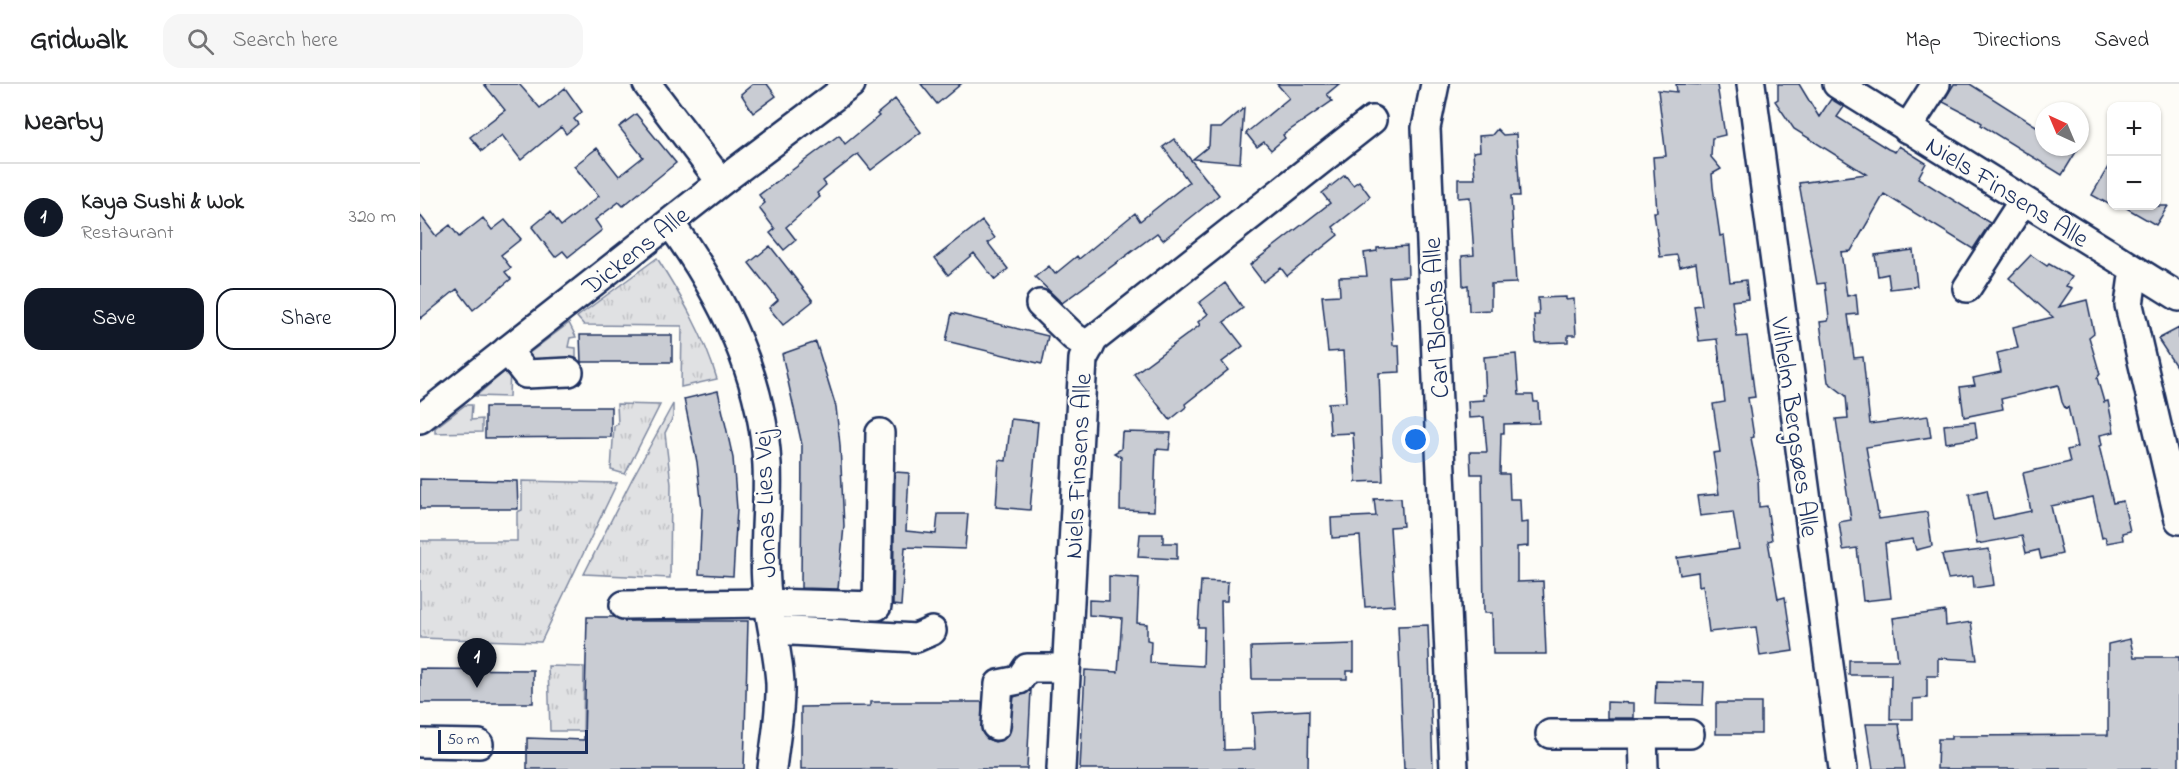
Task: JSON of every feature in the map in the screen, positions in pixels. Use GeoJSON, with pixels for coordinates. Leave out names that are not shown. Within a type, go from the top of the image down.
{"type":"FeatureCollection","features":[{"type":"Feature","properties":{"kind":"street"},"geometry":{"type":"LineString","coordinates":[[647,84],[721,182]]}},
{"type":"Feature","properties":{"kind":"street","name":"Dickens Alle"},"geometry":{"type":"LineString","coordinates":[[420,419],[721,182],[851,84]]}},
{"type":"Feature","properties":{"kind":"street","name":"Carl Blochs Alle"},"geometry":{"type":"LineString","coordinates":[[1435,84],[1426,128],[1454,769]]}},
{"type":"Feature","properties":{"kind":"street","name":"Vilhelm Bergsøes Alle"},"geometry":{"type":"LineString","coordinates":[[1751,84],[1843,769]]}},
{"type":"Feature","properties":{"kind":"street","name":"Niels Finsens Alle"},"geometry":{"type":"LineString","coordinates":[[1837,84],[2179,297]]}},
{"type":"Feature","properties":{"kind":"street"},"geometry":{"type":"LineString","coordinates":[[1908,129],[1936,84]]}},
{"type":"Feature","properties":{"kind":"street","name":"Niels Finsens Alle"},"geometry":{"type":"LineString","coordinates":[[1061,769],[1083,359],[1090,346],[1104,331],[1372,120]]}},
{"type":"Feature","properties":{"kind":"street"},"geometry":{"type":"LineString","coordinates":[[1967,288],[2024,201]]}},
{"type":"Feature","properties":{"kind":"street","name":"Jonas Lies Vej"},"geometry":{"type":"LineString","coordinates":[[670,223],[687,247],[730,322],[751,376],[759,405],[767,464],[768,603],[774,630],[780,684],[772,769]]}},
{"type":"Feature","properties":{"kind":"street"},"geometry":{"type":"LineString","coordinates":[[2134,269],[2129,305],[2179,520]]}},
{"type":"Feature","properties":{"kind":"street"},"geometry":{"type":"LineString","coordinates":[[1040,304],[1074,337],[1090,346]]}},
{"type":"Feature","properties":{"kind":"street"},"geometry":{"type":"LineString","coordinates":[[507,350],[526,374],[569,372]]}},
{"type":"Feature","properties":{"kind":"street"},"geometry":{"type":"LineString","coordinates":[[624,605],[768,603],[877,606],[880,433]]}},
{"type":"Feature","properties":{"kind":"street"},"geometry":{"type":"LineString","coordinates":[[774,630],[916,638],[932,631]]}},
{"type":"Feature","properties":{"kind":"street"},"geometry":{"type":"LineString","coordinates":[[996,726],[999,684],[1018,680],[1027,668],[1066,668]]}},
{"type":"Feature","properties":{"kind":"street"},"geometry":{"type":"LineString","coordinates":[[1550,734],[1690,734]]}},
{"type":"Feature","properties":{"kind":"street"},"geometry":{"type":"LineString","coordinates":[[1643,734],[1644,769]]}},
{"type":"Feature","properties":{"kind":"street"},"geometry":{"type":"LineString","coordinates":[[420,743],[479,744]]}},
{"type":"Feature","properties":{"kind":"green space"},"geometry":{"type":"Polygon","coordinates":[[[657,258],[691,316],[706,347],[717,379],[681,387],[682,326],[584,325],[577,317],[657,258]]]}},
{"type":"Feature","properties":{"kind":"green space"},"geometry":{"type":"Polygon","coordinates":[[[569,323],[576,337],[570,338],[568,347],[576,348],[576,358],[529,359],[528,354],[569,323]]]}},
{"type":"Feature","properties":{"kind":"green space"},"geometry":{"type":"Polygon","coordinates":[[[510,367],[509,397],[476,396],[510,367]]]}},
{"type":"Feature","properties":{"kind":"green space"},"geometry":{"type":"Polygon","coordinates":[[[617,404],[660,405],[625,474],[611,470],[614,426],[618,424],[617,404]]]}},
{"type":"Feature","properties":{"kind":"green space"},"geometry":{"type":"Polygon","coordinates":[[[673,404],[673,417],[665,433],[671,484],[670,578],[584,574],[632,479],[673,404]]]}},
{"type":"Feature","properties":{"kind":"green space"},"geometry":{"type":"Polygon","coordinates":[[[465,405],[472,405],[471,420],[482,419],[482,432],[435,433],[435,428],[465,405]]]}},
{"type":"Feature","properties":{"kind":"green space"},"geometry":{"type":"Polygon","coordinates":[[[522,481],[617,483],[541,642],[420,638],[420,541],[517,541],[517,512],[522,510],[522,481]]]}},
{"type":"Feature","properties":{"kind":"green space"},"geometry":{"type":"Polygon","coordinates":[[[548,666],[584,667],[583,731],[550,731],[548,666]]]}},
{"type":"Feature","properties":{"kind":"building"},"geometry":{"type":"Polygon","coordinates":[[[484,84],[519,84],[540,108],[565,88],[582,112],[574,119],[578,124],[566,134],[561,127],[521,160],[502,135],[482,151],[470,137],[505,110],[484,84]]]}},
{"type":"Feature","properties":{"kind":"building"},"geometry":{"type":"Polygon","coordinates":[[[753,84],[767,84],[776,96],[753,113],[741,94],[753,84]]]}},
{"type":"Feature","properties":{"kind":"building"},"geometry":{"type":"Polygon","coordinates":[[[921,84],[961,84],[937,104],[921,84]]]}},
{"type":"Feature","properties":{"kind":"building"},"geometry":{"type":"Polygon","coordinates":[[[1277,84],[1339,84],[1327,94],[1332,101],[1283,135],[1285,138],[1271,150],[1264,142],[1257,147],[1246,133],[1289,98],[1277,84]]]}},
{"type":"Feature","properties":{"kind":"building"},"geometry":{"type":"Polygon","coordinates":[[[1676,84],[1717,85],[1725,135],[1712,138],[1711,157],[1721,169],[1712,174],[1713,187],[1720,236],[1724,235],[1730,282],[1746,280],[1748,299],[1732,301],[1737,337],[1747,336],[1755,397],[1748,398],[1754,437],[1751,438],[1758,474],[1759,507],[1767,506],[1772,540],[1768,541],[1778,599],[1785,597],[1793,651],[1760,656],[1756,627],[1709,632],[1703,585],[1699,586],[1698,572],[1680,575],[1677,558],[1739,549],[1733,512],[1700,516],[1697,496],[1719,494],[1713,453],[1720,452],[1713,404],[1725,402],[1717,339],[1699,341],[1694,306],[1702,305],[1696,263],[1680,267],[1677,255],[1660,257],[1654,212],[1657,212],[1653,157],[1666,156],[1658,90],[1677,92],[1676,84]]]}},
{"type":"Feature","properties":{"kind":"building"},"geometry":{"type":"Polygon","coordinates":[[[1778,84],[1799,84],[1819,117],[1831,99],[1844,107],[1837,117],[1888,149],[1895,152],[1899,146],[1926,163],[1918,178],[1990,223],[1973,249],[1884,194],[1851,251],[1841,252],[1847,296],[1856,294],[1858,314],[1848,315],[1854,358],[1863,357],[1870,424],[1928,416],[1931,437],[1866,447],[1879,519],[1927,512],[1932,546],[1916,550],[1913,539],[1885,543],[1891,598],[1863,601],[1857,548],[1843,550],[1839,522],[1851,520],[1836,419],[1848,418],[1846,396],[1828,382],[1820,322],[1828,321],[1829,318],[1825,283],[1817,284],[1799,183],[1866,174],[1794,129],[1775,101],[1778,99],[1778,84]]]}},
{"type":"Feature","properties":{"kind":"building"},"geometry":{"type":"Polygon","coordinates":[[[1954,84],[1970,84],[2035,125],[2035,156],[2074,156],[2062,175],[1981,125],[1982,123],[1974,118],[1943,102],[1954,84]]]}},
{"type":"Feature","properties":{"kind":"building"},"geometry":{"type":"Polygon","coordinates":[[[895,99],[921,132],[871,170],[858,154],[823,181],[826,185],[817,193],[820,197],[786,227],[796,240],[784,250],[770,233],[775,229],[759,208],[765,203],[759,195],[839,135],[845,144],[879,116],[877,114],[895,99]]]}},
{"type":"Feature","properties":{"kind":"building"},"geometry":{"type":"Polygon","coordinates":[[[1244,108],[1240,163],[1193,159],[1209,146],[1210,128],[1221,128],[1244,108]]]}},
{"type":"Feature","properties":{"kind":"building"},"geometry":{"type":"Polygon","coordinates":[[[636,114],[676,163],[623,206],[619,202],[595,220],[602,230],[568,257],[563,251],[555,257],[532,227],[550,212],[561,226],[599,196],[574,166],[597,148],[619,176],[643,157],[619,127],[636,114]]]}},
{"type":"Feature","properties":{"kind":"building"},"geometry":{"type":"Polygon","coordinates":[[[1497,129],[1503,135],[1516,134],[1520,196],[1511,196],[1516,283],[1491,284],[1491,310],[1469,311],[1468,285],[1463,286],[1462,256],[1474,255],[1470,197],[1458,198],[1458,179],[1475,179],[1473,152],[1480,151],[1479,136],[1492,135],[1497,129]]]}},
{"type":"Feature","properties":{"kind":"building"},"geometry":{"type":"Polygon","coordinates":[[[1174,139],[1219,195],[1163,240],[1157,233],[1062,303],[1035,277],[1049,266],[1055,274],[1077,256],[1079,259],[1135,213],[1140,221],[1189,182],[1163,147],[1174,139]]]}},
{"type":"Feature","properties":{"kind":"building"},"geometry":{"type":"Polygon","coordinates":[[[2107,169],[2107,203],[2092,195],[2107,169]]]}},
{"type":"Feature","properties":{"kind":"building"},"geometry":{"type":"Polygon","coordinates":[[[1345,175],[1353,185],[1359,181],[1370,196],[1333,227],[1338,235],[1287,276],[1281,268],[1263,282],[1250,265],[1330,203],[1322,193],[1345,175]]]}},
{"type":"Feature","properties":{"kind":"building"},"geometry":{"type":"Polygon","coordinates":[[[2161,206],[2168,206],[2156,225],[2130,210],[2161,210],[2161,206]]]}},
{"type":"Feature","properties":{"kind":"building"},"geometry":{"type":"Polygon","coordinates":[[[420,215],[436,236],[450,225],[459,237],[483,218],[492,230],[505,220],[521,239],[501,255],[511,268],[505,272],[511,279],[473,310],[457,289],[420,319],[420,215]]]}},
{"type":"Feature","properties":{"kind":"building"},"geometry":{"type":"Polygon","coordinates":[[[982,221],[995,238],[988,243],[1008,269],[995,280],[974,253],[948,275],[935,258],[982,221]]]}},
{"type":"Feature","properties":{"kind":"building"},"geometry":{"type":"Polygon","coordinates":[[[770,246],[813,301],[783,325],[769,308],[778,300],[749,263],[770,246]]]}},
{"type":"Feature","properties":{"kind":"building"},"geometry":{"type":"Polygon","coordinates":[[[1407,246],[1408,276],[1389,277],[1393,345],[1399,345],[1400,372],[1379,373],[1383,481],[1356,482],[1353,433],[1330,434],[1328,403],[1346,402],[1343,351],[1328,352],[1322,296],[1340,295],[1339,277],[1367,276],[1364,253],[1377,251],[1377,248],[1407,246]]]}},
{"type":"Feature","properties":{"kind":"building"},"geometry":{"type":"Polygon","coordinates":[[[1913,250],[1917,286],[1890,289],[1888,274],[1878,276],[1875,255],[1913,250]]]}},
{"type":"Feature","properties":{"kind":"building"},"geometry":{"type":"Polygon","coordinates":[[[2031,255],[2047,266],[2049,264],[2072,277],[2066,286],[2072,288],[2059,307],[2087,300],[2094,333],[2089,337],[2100,374],[2097,378],[2104,402],[2108,401],[2114,432],[2100,435],[2102,445],[2099,446],[2113,503],[2123,501],[2130,531],[2122,533],[2123,540],[2107,543],[2105,537],[2102,538],[2093,497],[2051,506],[2062,554],[2041,559],[2039,550],[2026,553],[2022,536],[1977,544],[1969,494],[1987,490],[1993,519],[2031,511],[2023,473],[2070,462],[2067,450],[2077,447],[2068,407],[2065,408],[2062,402],[2058,385],[2001,399],[2003,409],[1964,417],[1960,387],[1975,385],[1973,378],[2001,372],[1997,353],[2018,348],[2013,327],[2053,317],[2009,278],[2031,255]]]}},
{"type":"Feature","properties":{"kind":"building"},"geometry":{"type":"Polygon","coordinates":[[[1225,283],[1243,308],[1224,322],[1243,346],[1222,362],[1228,370],[1185,404],[1186,407],[1170,420],[1134,374],[1200,325],[1198,322],[1208,314],[1199,303],[1225,283]]]}},
{"type":"Feature","properties":{"kind":"building"},"geometry":{"type":"Polygon","coordinates":[[[1566,297],[1566,300],[1574,299],[1576,335],[1568,335],[1568,342],[1536,343],[1534,315],[1539,315],[1538,298],[1566,297]]]}},
{"type":"Feature","properties":{"kind":"building"},"geometry":{"type":"Polygon","coordinates":[[[952,313],[1048,336],[1042,364],[946,341],[952,313]]]}},
{"type":"Feature","properties":{"kind":"building"},"geometry":{"type":"Polygon","coordinates":[[[2179,328],[2179,371],[2158,339],[2179,328]]]}},
{"type":"Feature","properties":{"kind":"building"},"geometry":{"type":"Polygon","coordinates":[[[580,335],[672,335],[672,362],[581,362],[580,335]]]}},
{"type":"Feature","properties":{"kind":"building"},"geometry":{"type":"Polygon","coordinates":[[[816,342],[836,407],[840,445],[844,526],[838,589],[801,588],[802,445],[782,354],[816,342]]]}},
{"type":"Feature","properties":{"kind":"building"},"geometry":{"type":"Polygon","coordinates":[[[1516,354],[1519,395],[1533,395],[1534,402],[1538,402],[1539,423],[1504,424],[1504,433],[1501,433],[1500,474],[1509,474],[1510,499],[1520,499],[1521,523],[1528,522],[1528,546],[1517,547],[1517,582],[1543,581],[1546,654],[1493,654],[1492,613],[1484,613],[1482,474],[1471,474],[1470,452],[1487,452],[1484,417],[1469,418],[1468,401],[1484,400],[1483,395],[1486,395],[1484,357],[1516,354]]]}},
{"type":"Feature","properties":{"kind":"building"},"geometry":{"type":"Polygon","coordinates":[[[718,391],[733,458],[737,509],[733,576],[699,574],[702,509],[697,462],[684,399],[718,391]]]}},
{"type":"Feature","properties":{"kind":"building"},"geometry":{"type":"Polygon","coordinates":[[[485,407],[611,407],[611,437],[485,438],[485,407]]]}},
{"type":"Feature","properties":{"kind":"building"},"geometry":{"type":"Polygon","coordinates":[[[1011,419],[1038,422],[1030,510],[996,507],[999,460],[1006,461],[1011,419]]]}},
{"type":"Feature","properties":{"kind":"building"},"geometry":{"type":"Polygon","coordinates":[[[1975,422],[1977,438],[1946,443],[1944,425],[1975,422]]]}},
{"type":"Feature","properties":{"kind":"building"},"geometry":{"type":"Polygon","coordinates":[[[1122,432],[1171,433],[1169,450],[1156,449],[1154,511],[1120,510],[1121,457],[1114,453],[1121,449],[1122,432]]]}},
{"type":"Feature","properties":{"kind":"building"},"geometry":{"type":"Polygon","coordinates":[[[895,472],[909,473],[906,531],[936,534],[938,514],[968,514],[965,549],[905,547],[901,606],[893,605],[895,472]]]}},
{"type":"Feature","properties":{"kind":"building"},"geometry":{"type":"Polygon","coordinates":[[[420,479],[517,481],[518,509],[420,509],[420,479]]]}},
{"type":"Feature","properties":{"kind":"building"},"geometry":{"type":"Polygon","coordinates":[[[1401,498],[1403,526],[1390,527],[1395,605],[1365,607],[1360,536],[1332,538],[1331,518],[1376,516],[1374,499],[1401,498]]]}},
{"type":"Feature","properties":{"kind":"building"},"geometry":{"type":"Polygon","coordinates":[[[1140,534],[1163,534],[1163,543],[1177,543],[1177,559],[1138,557],[1140,534]]]}},
{"type":"Feature","properties":{"kind":"building"},"geometry":{"type":"Polygon","coordinates":[[[1989,549],[1994,585],[1974,588],[1973,576],[1948,579],[1942,555],[1989,549]]]}},
{"type":"Feature","properties":{"kind":"building"},"geometry":{"type":"Polygon","coordinates":[[[1109,576],[1139,578],[1137,623],[1147,624],[1147,640],[1151,641],[1150,663],[1203,666],[1204,627],[1198,627],[1201,581],[1228,582],[1227,601],[1221,601],[1224,750],[1255,749],[1253,713],[1309,710],[1308,769],[1080,769],[1085,670],[1118,672],[1122,618],[1089,615],[1089,600],[1109,601],[1109,576]]]}},
{"type":"Feature","properties":{"kind":"building"},"geometry":{"type":"Polygon","coordinates":[[[1945,611],[1946,626],[1971,622],[1977,660],[1938,658],[1938,676],[1927,676],[1927,698],[1913,699],[1913,719],[1890,719],[1891,675],[1849,675],[1849,660],[1898,660],[1893,618],[1945,611]]]}},
{"type":"Feature","properties":{"kind":"building"},"geometry":{"type":"Polygon","coordinates":[[[587,617],[615,617],[624,621],[748,621],[744,769],[527,769],[527,738],[584,740],[587,617]]]}},
{"type":"Feature","properties":{"kind":"building"},"geometry":{"type":"Polygon","coordinates":[[[1428,625],[1433,769],[1404,769],[1398,626],[1428,625]]]}},
{"type":"Feature","properties":{"kind":"building"},"geometry":{"type":"Polygon","coordinates":[[[2130,639],[2134,657],[2179,657],[2179,769],[1937,769],[1938,739],[1951,739],[1951,736],[2108,735],[2108,644],[2130,639]]]}},
{"type":"Feature","properties":{"kind":"building"},"geometry":{"type":"Polygon","coordinates":[[[1354,644],[1354,671],[1347,671],[1347,679],[1252,679],[1251,647],[1354,644]]]}},
{"type":"Feature","properties":{"kind":"building"},"geometry":{"type":"Polygon","coordinates":[[[420,669],[533,670],[533,703],[420,703],[420,669]]]}},
{"type":"Feature","properties":{"kind":"building"},"geometry":{"type":"Polygon","coordinates":[[[1656,681],[1704,682],[1703,705],[1655,704],[1656,681]]]}},
{"type":"Feature","properties":{"kind":"building"},"geometry":{"type":"Polygon","coordinates":[[[1031,690],[1027,769],[801,769],[801,707],[870,706],[870,702],[982,702],[982,732],[987,739],[995,742],[1003,740],[1009,734],[1014,697],[1031,690]]]}},
{"type":"Feature","properties":{"kind":"building"},"geometry":{"type":"Polygon","coordinates":[[[1607,702],[1634,703],[1634,718],[1607,718],[1607,702]]]}},
{"type":"Feature","properties":{"kind":"building"},"geometry":{"type":"Polygon","coordinates":[[[1716,703],[1761,703],[1761,734],[1716,734],[1716,703]]]}},
{"type":"Feature","properties":{"kind":"building"},"geometry":{"type":"Polygon","coordinates":[[[1866,724],[1899,724],[1905,769],[1873,769],[1866,724]]]}},
{"type":"Feature","properties":{"kind":"place","name":"Kaya Sushi & Wok"},"geometry":{"type":"Point","coordinates":[477,688]}}]}
